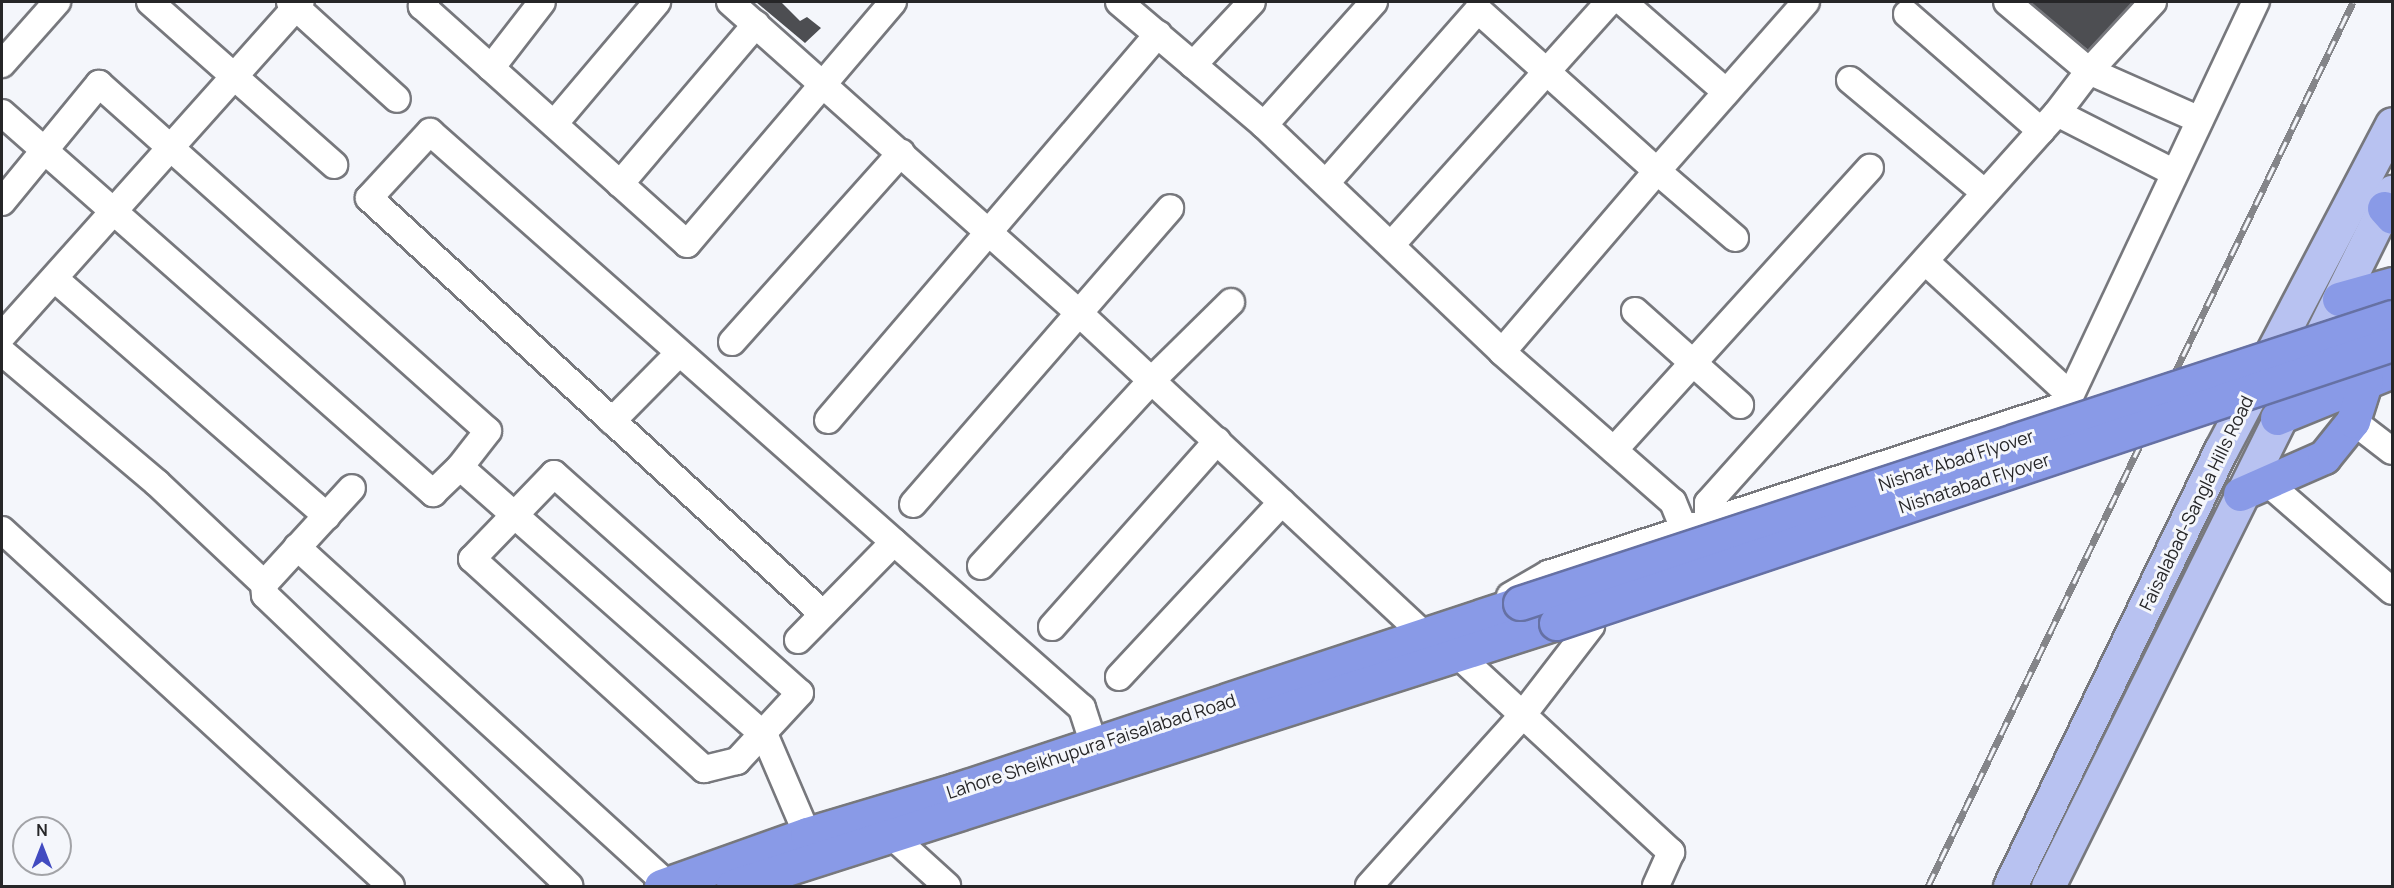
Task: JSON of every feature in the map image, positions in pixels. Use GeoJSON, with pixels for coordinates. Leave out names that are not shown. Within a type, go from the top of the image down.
{"type":"FeatureCollection","features":[{"type":"Feature","properties":{"kind":"highway"},"geometry":{"type":"LineString","coordinates":[[2339,299],[2392,284]]}},
{"type":"Feature","properties":{"kind":"highway","name":"Nishat Abad Flyover"},"geometry":{"type":"LineString","coordinates":[[1520,603],[2392,317]]}},
{"type":"Feature","properties":{"kind":"highway","name":"Nishatabad Flyover"},"geometry":{"type":"LineString","coordinates":[[1556,623],[2392,344]]}},
{"type":"Feature","properties":{"kind":"highway"},"geometry":{"type":"LineString","coordinates":[[2277,418],[2379,375]]}},
{"type":"Feature","properties":{"kind":"highway"},"geometry":{"type":"LineString","coordinates":[[2254,489],[2324,456],[2353,421],[2379,375]]}},
{"type":"Feature","properties":{"kind":"highway","name":"Lahore Sheikhupura Faisalabad Road"},"geometry":{"type":"LineString","coordinates":[[664,885],[807,834],[1094,745],[1427,637],[1458,640],[1520,603]]}},
{"type":"Feature","properties":{"kind":"highway","name":"Lahore Sheikhupura Faisalabad Road"},"geometry":{"type":"LineString","coordinates":[[733,886],[1458,640],[1556,623]]}},
{"type":"Feature","properties":{"kind":"main road","name":"Faisalabad-Sangla Hills Road"},"geometry":{"type":"LineString","coordinates":[[2010,886],[2221,450],[2392,124]]}},
{"type":"Feature","properties":{"kind":"main road","name":"Faisalabad-Sangla Hills Road"},"geometry":{"type":"LineString","coordinates":[[2048,886],[2254,489],[2277,418],[2390,206]]}},
{"type":"Feature","properties":{"kind":"street"},"geometry":{"type":"LineString","coordinates":[[2,64],[57,2]]}},
{"type":"Feature","properties":{"kind":"street"},"geometry":{"type":"LineString","coordinates":[[150,2],[235,73],[334,165]]}},
{"type":"Feature","properties":{"kind":"street"},"geometry":{"type":"LineString","coordinates":[[426,2],[423,6],[687,244],[893,2]]}},
{"type":"Feature","properties":{"kind":"street"},"geometry":{"type":"LineString","coordinates":[[491,68],[542,2]]}},
{"type":"Feature","properties":{"kind":"street"},"geometry":{"type":"LineString","coordinates":[[554,124],[657,2]]}},
{"type":"Feature","properties":{"kind":"street"},"geometry":{"type":"LineString","coordinates":[[730,2],[1078,312],[1427,637]]}},
{"type":"Feature","properties":{"kind":"street"},"geometry":{"type":"LineString","coordinates":[[1119,2],[1264,125],[1392,244],[1502,352],[1673,502],[1696,527]]}},
{"type":"Feature","properties":{"kind":"street"},"geometry":{"type":"LineString","coordinates":[[1193,65],[1252,2]]}},
{"type":"Feature","properties":{"kind":"street"},"geometry":{"type":"LineString","coordinates":[[1264,125],[1374,2]]}},
{"type":"Feature","properties":{"kind":"street"},"geometry":{"type":"LineString","coordinates":[[1392,244],[1545,70],[1609,2]]}},
{"type":"Feature","properties":{"kind":"street"},"geometry":{"type":"LineString","coordinates":[[1623,2],[1726,92]]}},
{"type":"Feature","properties":{"kind":"street"},"geometry":{"type":"LineString","coordinates":[[1502,352],[1806,2]]}},
{"type":"Feature","properties":{"kind":"street"},"geometry":{"type":"LineString","coordinates":[[2007,2],[2089,70],[2200,120]]}},
{"type":"Feature","properties":{"kind":"street"},"geometry":{"type":"LineString","coordinates":[[1696,527],[1708,503],[2049,122],[2089,70],[2153,2]]}},
{"type":"Feature","properties":{"kind":"street"},"geometry":{"type":"LineString","coordinates":[[1656,886],[1671,852],[1521,717],[1458,640],[1548,574],[1696,527],[1754,503],[2066,405],[2256,2]]}},
{"type":"Feature","properties":{"kind":"street"},"geometry":{"type":"LineString","coordinates":[[2,336],[115,213],[168,147],[296,3],[398,99]]}},
{"type":"Feature","properties":{"kind":"street"},"geometry":{"type":"LineString","coordinates":[[1326,183],[1478,10],[1735,238]]}},
{"type":"Feature","properties":{"kind":"street"},"geometry":{"type":"LineString","coordinates":[[1907,14],[2049,122],[2175,173]]}},
{"type":"Feature","properties":{"kind":"street"},"geometry":{"type":"LineString","coordinates":[[620,184],[756,24]]}},
{"type":"Feature","properties":{"kind":"street"},"geometry":{"type":"LineString","coordinates":[[828,420],[1158,34]]}},
{"type":"Feature","properties":{"kind":"street"},"geometry":{"type":"LineString","coordinates":[[1850,80],[1986,193]]}},
{"type":"Feature","properties":{"kind":"street"},"geometry":{"type":"LineString","coordinates":[[2,113],[45,151],[115,213],[433,494],[460,467],[488,430],[99,84],[45,151],[2,202]]}},
{"type":"Feature","properties":{"kind":"street"},"geometry":{"type":"LineString","coordinates":[[821,612],[369,198],[430,132],[1082,708],[1094,745]]}},
{"type":"Feature","properties":{"kind":"street"},"geometry":{"type":"LineString","coordinates":[[732,342],[901,153]]}},
{"type":"Feature","properties":{"kind":"street"},"geometry":{"type":"LineString","coordinates":[[1614,450],[1870,168]]}},
{"type":"Feature","properties":{"kind":"street"},"geometry":{"type":"LineString","coordinates":[[913,504],[1170,208]]}},
{"type":"Feature","properties":{"kind":"street"},"geometry":{"type":"LineString","coordinates":[[1925,261],[2070,395]]}},
{"type":"Feature","properties":{"kind":"street"},"geometry":{"type":"LineString","coordinates":[[55,279],[327,516]]}},
{"type":"Feature","properties":{"kind":"street"},"geometry":{"type":"LineString","coordinates":[[981,566],[1152,380],[1231,302]]}},
{"type":"Feature","properties":{"kind":"street"},"geometry":{"type":"LineString","coordinates":[[1635,311],[1740,405]]}},
{"type":"Feature","properties":{"kind":"street"},"geometry":{"type":"LineString","coordinates":[[2,352],[157,483],[264,584],[265,595],[569,886]]}},
{"type":"Feature","properties":{"kind":"street"},"geometry":{"type":"LineString","coordinates":[[612,421],[680,352]]}},
{"type":"Feature","properties":{"kind":"street"},"geometry":{"type":"LineString","coordinates":[[2353,421],[2392,451]]}},
{"type":"Feature","properties":{"kind":"street"},"geometry":{"type":"LineString","coordinates":[[1052,627],[1217,441]]}},
{"type":"Feature","properties":{"kind":"street"},"geometry":{"type":"LineString","coordinates":[[1533,645],[2074,465]]}},
{"type":"Feature","properties":{"kind":"street"},"geometry":{"type":"LineString","coordinates":[[460,467],[511,516],[765,736],[807,834]]}},
{"type":"Feature","properties":{"kind":"street"},"geometry":{"type":"LineString","coordinates":[[554,474],[800,693],[765,736],[737,761],[704,769],[472,559],[511,516],[554,474]]}},
{"type":"Feature","properties":{"kind":"street"},"geometry":{"type":"LineString","coordinates":[[264,584],[352,488]]}},
{"type":"Feature","properties":{"kind":"street"},"geometry":{"type":"LineString","coordinates":[[2254,489],[2392,591]]}},
{"type":"Feature","properties":{"kind":"street"},"geometry":{"type":"LineString","coordinates":[[1119,676],[1282,502]]}},
{"type":"Feature","properties":{"kind":"street"},"geometry":{"type":"LineString","coordinates":[[2,530],[391,886]]}},
{"type":"Feature","properties":{"kind":"street"},"geometry":{"type":"LineString","coordinates":[[798,640],[821,612],[894,542]]}},
{"type":"Feature","properties":{"kind":"street"},"geometry":{"type":"LineString","coordinates":[[297,547],[664,885]]}},
{"type":"Feature","properties":{"kind":"street"},"geometry":{"type":"LineString","coordinates":[[1369,886],[1521,717],[1591,626]]}},
{"type":"Feature","properties":{"kind":"street"},"geometry":{"type":"LineString","coordinates":[[891,834],[947,886]]}},
{"type":"Feature","properties":{"kind":"building"},"geometry":{"type":"Polygon","coordinates":[[[756,2],[781,2],[800,21],[807,17],[821,28],[805,43],[756,2]]]}},
{"type":"Feature","properties":{"kind":"building"},"geometry":{"type":"Polygon","coordinates":[[[2030,2],[2133,2],[2088,50],[2030,2]]]}},
{"type":"Feature","properties":{"kind":"railway"},"geometry":{"type":"LineString","coordinates":[[1928,886],[2353,2]]}}]}
